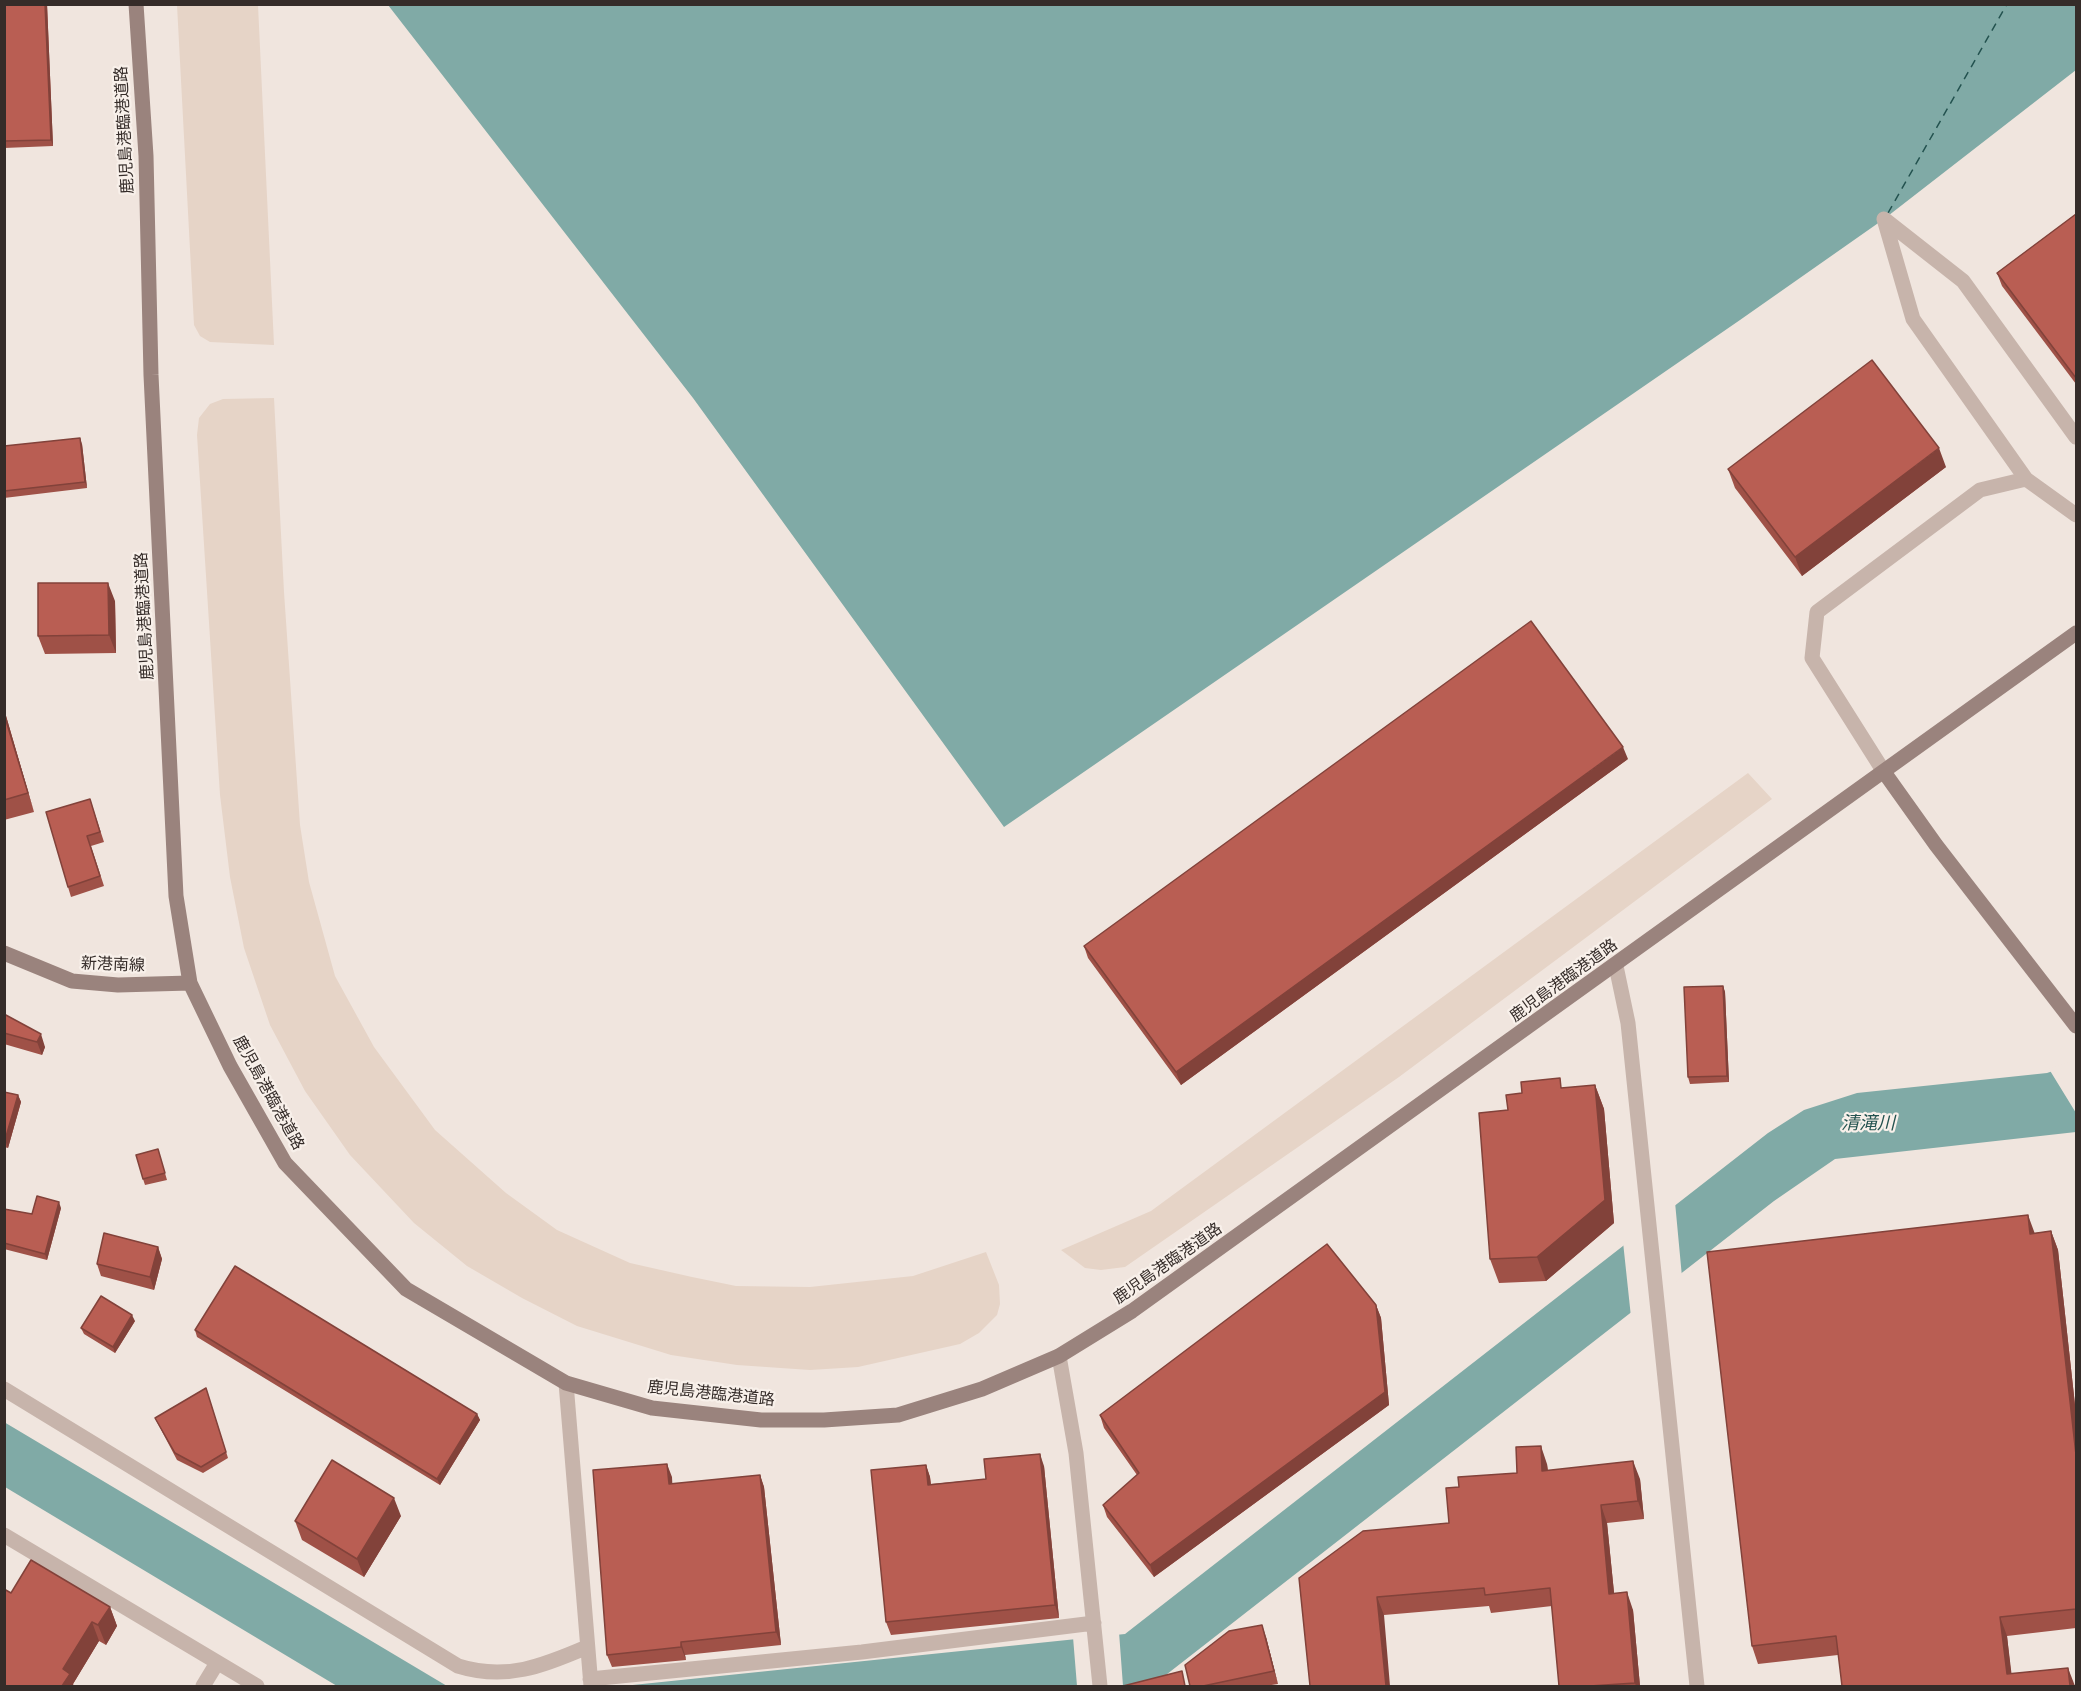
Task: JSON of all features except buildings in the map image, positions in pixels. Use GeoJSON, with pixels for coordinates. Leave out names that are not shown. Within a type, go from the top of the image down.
{"type":"FeatureCollection","features":[{"type":"Feature","properties":{"kind":"street","name":"鹿児島港臨港道路"},"geometry":{"type":"LineString","coordinates":[[136,4],[146,156],[152,387],[176,879],[190,983],[230,1066],[285,1163],[406,1289],[566,1383],[652,1408],[761,1419],[824,1420],[898,1414],[982,1389],[1059,1356],[1132,1311],[1616,966],[2076,633]]}},
{"type":"Feature","properties":{"kind":"street"},"geometry":{"type":"LineString","coordinates":[[2076,437],[1963,281],[1884,219],[1913,319],[2026,479],[2076,515]]}},
{"type":"Feature","properties":{"kind":"street"},"geometry":{"type":"LineString","coordinates":[[2026,479],[1980,490],[1817,612],[1812,657],[1884,772],[1936,845],[2076,1026]]}},
{"type":"Feature","properties":{"kind":"street","name":"新港南線"},"geometry":{"type":"LineString","coordinates":[[4,953],[72,981],[118,985],[190,983]]}},
{"type":"Feature","properties":{"kind":"street"},"geometry":{"type":"LineString","coordinates":[[1616,966],[1628,1023],[1697,1686]]}},
{"type":"Feature","properties":{"kind":"street"},"geometry":{"type":"LineString","coordinates":[[1059,1356],[1076,1453],[1100,1686]]}},
{"type":"Feature","properties":{"kind":"street"},"geometry":{"type":"LineString","coordinates":[[566,1383],[591,1682],[1094,1623]]}},
{"type":"Feature","properties":{"kind":"street"},"geometry":{"type":"LineString","coordinates":[[4,1389],[458,1666],[481,1673],[540,1667],[587,1647]]}},
{"type":"Feature","properties":{"kind":"street"},"geometry":{"type":"LineString","coordinates":[[4,1535],[257,1686]]}},
{"type":"Feature","properties":{"kind":"street"},"geometry":{"type":"LineString","coordinates":[[203,1686],[217,1663]]}},
{"type":"Feature","properties":{"kind":"shaded area"},"geometry":{"type":"Polygon","coordinates":[[[177,5],[258,5],[274,345],[210,342],[200,336],[194,325],[177,5]]]}},
{"type":"Feature","properties":{"kind":"shaded area"},"geometry":{"type":"Polygon","coordinates":[[[274,398],[284,592],[300,825],[309,882],[335,976],[374,1047],[435,1130],[506,1193],[557,1230],[630,1263],[692,1277],[736,1286],[810,1287],[913,1276],[986,1252],[999,1285],[1000,1304],[997,1315],[979,1333],[960,1344],[858,1367],[810,1370],[737,1365],[671,1355],[577,1326],[467,1266],[414,1223],[350,1155],[305,1091],[270,1025],[244,948],[230,877],[220,795],[197,435],[199,418],[210,404],[223,399],[274,398]]]}},
{"type":"Feature","properties":{"kind":"shaded area"},"geometry":{"type":"Polygon","coordinates":[[[1748,773],[1772,799],[1399,1077],[1125,1267],[1101,1270],[1085,1268],[1061,1250],[1151,1211],[1748,773]]]}},
{"type":"Feature","properties":{"kind":"water"},"geometry":{"type":"Polygon","coordinates":[[[2076,4],[2076,70],[1884,219],[1004,827],[693,398],[388,5],[2076,4]]]}},
{"type":"Feature","properties":{"kind":"water","name":"清滝川"},"geometry":{"type":"Polygon","coordinates":[[[2076,1063],[2076,1132],[1835,1159],[1774,1201],[1162,1678],[1145,1686],[623,1686],[1125,1634],[1768,1133],[1804,1110],[1857,1093],[2047,1073],[2076,1063]]]}},
{"type":"Feature","properties":{"kind":"water"},"geometry":{"type":"Polygon","coordinates":[[[4,1422],[447,1686],[337,1686],[5,1487],[4,1422]]]}},
{"type":"Feature","properties":{"kind":"pier"},"geometry":{"type":"Polygon","coordinates":[[[2076,1060],[2076,1113],[2049,1069],[2076,1060]]]}},
{"type":"Feature","properties":{"kind":"pier"},"geometry":{"type":"Polygon","coordinates":[[[1675,1202],[1682,1277],[1631,1317],[1623,1242],[1675,1202]]]}},
{"type":"Feature","properties":{"kind":"pier"},"geometry":{"type":"Polygon","coordinates":[[[1119,1632],[1123,1686],[1077,1686],[1073,1637],[1119,1632]]]}},
{"type":"Feature","properties":{"kind":"ferry route"},"geometry":{"type":"LineString","coordinates":[[1888,213],[2007,4]]}}]}
